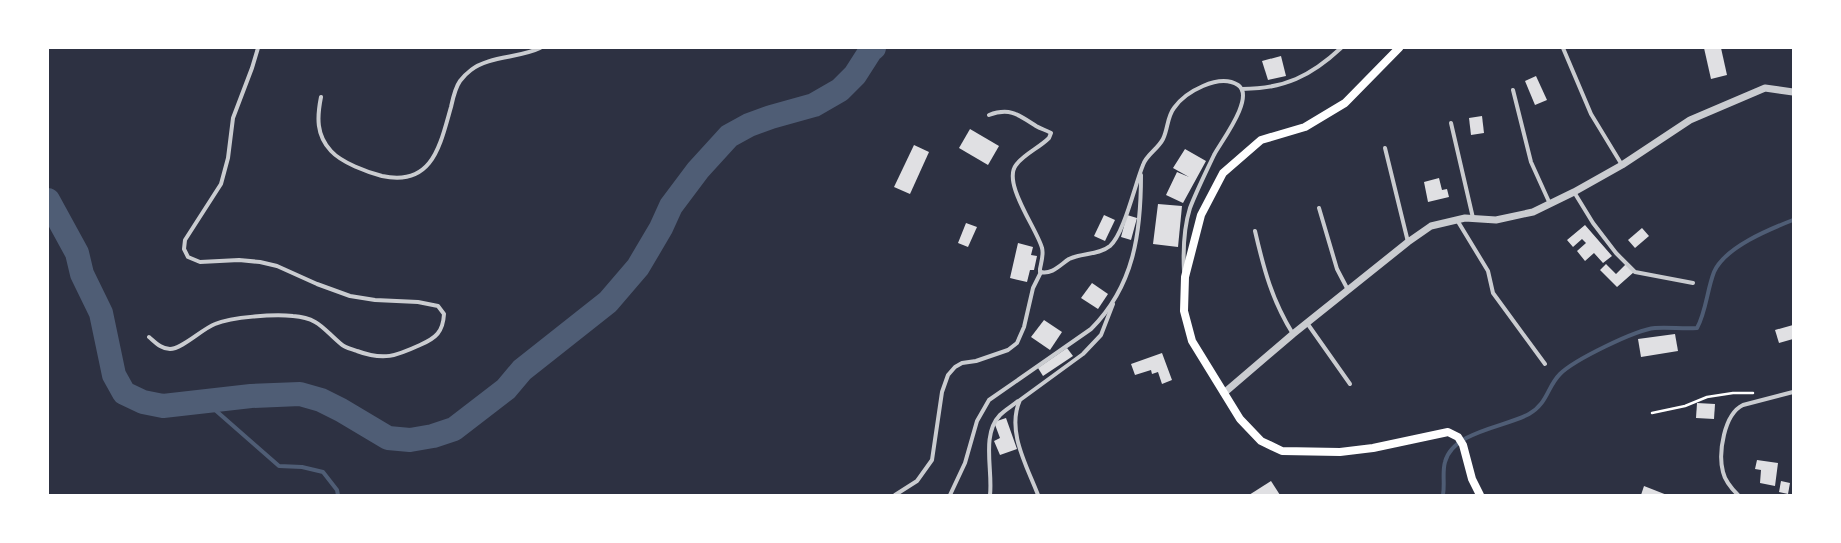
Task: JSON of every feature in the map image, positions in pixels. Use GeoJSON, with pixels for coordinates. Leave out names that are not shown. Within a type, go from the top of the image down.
{"type":"FeatureCollection","features":[{"type":"Feature","properties":{"kind":"main road"},"geometry":{"type":"LineString","coordinates":[[1399,48],[1345,103],[1305,127],[1261,140],[1223,173],[1200,215],[1185,277],[1184,310],[1192,341],[1240,419],[1261,441],[1282,451],[1340,452],[1380,446],[1448,432],[1458,437],[1463,445],[1472,479],[1480,495]]}},
{"type":"Feature","properties":{"kind":"street"},"geometry":{"type":"LineString","coordinates":[[149,337],[159,346],[170,349],[179,346],[215,324],[272,315],[294,316],[309,319],[322,325],[342,345],[367,355],[382,358],[397,356],[423,344],[438,335],[444,324],[444,314],[438,306],[418,302],[375,300],[350,296],[317,284],[277,266],[260,262],[239,260],[200,262],[188,257],[184,249],[185,240],[221,184],[228,158],[233,118],[258,48]]}},
{"type":"Feature","properties":{"kind":"street"},"geometry":{"type":"LineString","coordinates":[[321,97],[317,114],[318,126],[323,141],[332,152],[352,165],[372,173],[402,178],[413,176],[424,169],[434,158],[460,82],[472,69],[486,63],[540,48]]}},
{"type":"Feature","properties":{"kind":"street"},"geometry":{"type":"LineString","coordinates":[[1041,272],[1045,273],[1052,271],[1070,259],[1110,246],[1120,230],[1143,164],[1163,140],[1173,108],[1189,93],[1211,83],[1225,82],[1232,83],[1242,89],[1275,87],[1311,73],[1341,48]]}},
{"type":"Feature","properties":{"kind":"street"},"geometry":{"type":"LineString","coordinates":[[1563,48],[1591,114],[1622,165]]}},
{"type":"Feature","properties":{"kind":"street"},"geometry":{"type":"LineString","coordinates":[[1224,393],[1307,322],[1408,242],[1431,226],[1473,218],[1496,220],[1533,212],[1574,192],[1622,165],[1690,120],[1765,88],[1793,92]]}},
{"type":"Feature","properties":{"kind":"street"},"geometry":{"type":"LineString","coordinates":[[1185,277],[1183,261],[1190,208],[1214,155],[1234,123],[1241,105],[1242,89]]}},
{"type":"Feature","properties":{"kind":"street"},"geometry":{"type":"LineString","coordinates":[[1513,90],[1531,162],[1550,204]]}},
{"type":"Feature","properties":{"kind":"street"},"geometry":{"type":"LineString","coordinates":[[895,495],[917,481],[932,460],[935,429],[942,392],[948,375],[955,367],[962,363],[976,361],[1008,350],[1017,343],[1024,327],[1033,288],[1041,272],[1042,248],[1016,191],[1013,170],[1020,160],[1050,138],[1050,133],[1018,114],[1007,111],[989,115]]}},
{"type":"Feature","properties":{"kind":"street"},"geometry":{"type":"LineString","coordinates":[[1450,123],[1473,218]]}},
{"type":"Feature","properties":{"kind":"street"},"geometry":{"type":"LineString","coordinates":[[1385,148],[1408,242]]}},
{"type":"Feature","properties":{"kind":"street"},"geometry":{"type":"LineString","coordinates":[[990,495],[992,484],[990,436],[1000,416],[1082,354],[1101,335],[1118,293],[1131,267],[1141,213],[1141,171]]}},
{"type":"Feature","properties":{"kind":"street"},"geometry":{"type":"LineString","coordinates":[[1574,192],[1593,222],[1616,253],[1635,272],[1693,283]]}},
{"type":"Feature","properties":{"kind":"street"},"geometry":{"type":"LineString","coordinates":[[1319,208],[1338,269],[1348,290]]}},
{"type":"Feature","properties":{"kind":"street"},"geometry":{"type":"LineString","coordinates":[[1457,220],[1488,271],[1493,293],[1545,364]]}},
{"type":"Feature","properties":{"kind":"street"},"geometry":{"type":"LineString","coordinates":[[1255,231],[1265,274],[1274,300],[1293,334]]}},
{"type":"Feature","properties":{"kind":"street"},"geometry":{"type":"LineString","coordinates":[[950,495],[965,463],[977,421],[989,400],[1091,329],[1103,316],[1118,293]]}},
{"type":"Feature","properties":{"kind":"street"},"geometry":{"type":"LineString","coordinates":[[1307,322],[1350,384]]}},
{"type":"Feature","properties":{"kind":"street"},"geometry":{"type":"LineString","coordinates":[[1738,495],[1728,484],[1723,472],[1721,452],[1723,438],[1731,417],[1736,408],[1743,405],[1793,392]]}},
{"type":"Feature","properties":{"kind":"street"},"geometry":{"type":"LineString","coordinates":[[1020,400],[1015,415],[1016,436],[1038,495]]}},
{"type":"Feature","properties":{"kind":"path"},"geometry":{"type":"LineString","coordinates":[[1652,413],[1685,406],[1707,397],[1733,393],[1757,393]]}},
{"type":"Feature","properties":{"kind":"building"},"geometry":{"type":"Polygon","coordinates":[[[1704,48],[1721,48],[1727,75],[1711,79],[1704,48]]]}},
{"type":"Feature","properties":{"kind":"building"},"geometry":{"type":"Polygon","coordinates":[[[1281,56],[1286,76],[1268,80],[1262,61],[1281,56]]]}},
{"type":"Feature","properties":{"kind":"building"},"geometry":{"type":"Polygon","coordinates":[[[1536,76],[1547,100],[1535,105],[1525,81],[1536,76]]]}},
{"type":"Feature","properties":{"kind":"building"},"geometry":{"type":"Polygon","coordinates":[[[1482,116],[1484,133],[1471,135],[1469,118],[1482,116]]]}},
{"type":"Feature","properties":{"kind":"building"},"geometry":{"type":"Polygon","coordinates":[[[970,129],[999,146],[988,165],[959,148],[970,129]]]}},
{"type":"Feature","properties":{"kind":"building"},"geometry":{"type":"Polygon","coordinates":[[[914,145],[929,152],[910,194],[894,187],[914,145]]]}},
{"type":"Feature","properties":{"kind":"building"},"geometry":{"type":"Polygon","coordinates":[[[1185,149],[1206,161],[1183,203],[1166,195],[1177,172],[1189,177],[1173,168],[1185,149]]]}},
{"type":"Feature","properties":{"kind":"building"},"geometry":{"type":"Polygon","coordinates":[[[1439,178],[1442,190],[1447,189],[1449,197],[1428,202],[1424,182],[1439,178]]]}},
{"type":"Feature","properties":{"kind":"building"},"geometry":{"type":"Polygon","coordinates":[[[1158,204],[1182,206],[1178,247],[1153,244],[1158,204]]]}},
{"type":"Feature","properties":{"kind":"building"},"geometry":{"type":"Polygon","coordinates":[[[1104,215],[1115,220],[1105,241],[1094,236],[1104,215]]]}},
{"type":"Feature","properties":{"kind":"building"},"geometry":{"type":"Polygon","coordinates":[[[1127,215],[1137,218],[1131,240],[1121,237],[1127,215]]]}},
{"type":"Feature","properties":{"kind":"building"},"geometry":{"type":"Polygon","coordinates":[[[966,223],[977,227],[968,247],[958,243],[966,223]]]}},
{"type":"Feature","properties":{"kind":"building"},"geometry":{"type":"Polygon","coordinates":[[[1585,225],[1612,256],[1603,263],[1594,253],[1585,261],[1577,251],[1586,243],[1582,239],[1573,247],[1567,240],[1585,225]]]}},
{"type":"Feature","properties":{"kind":"building"},"geometry":{"type":"Polygon","coordinates":[[[1642,228],[1649,236],[1635,248],[1628,240],[1642,228]]]}},
{"type":"Feature","properties":{"kind":"building"},"geometry":{"type":"Polygon","coordinates":[[[1018,243],[1033,247],[1031,255],[1037,256],[1034,270],[1030,270],[1027,282],[1010,278],[1018,243]]]}},
{"type":"Feature","properties":{"kind":"building"},"geometry":{"type":"Polygon","coordinates":[[[1606,264],[1616,274],[1626,264],[1634,272],[1617,287],[1600,270],[1606,264]]]}},
{"type":"Feature","properties":{"kind":"building"},"geometry":{"type":"Polygon","coordinates":[[[1092,283],[1108,294],[1098,309],[1081,298],[1092,283]]]}},
{"type":"Feature","properties":{"kind":"building"},"geometry":{"type":"Polygon","coordinates":[[[1044,320],[1062,332],[1050,350],[1031,337],[1044,320]]]}},
{"type":"Feature","properties":{"kind":"building"},"geometry":{"type":"Polygon","coordinates":[[[1793,325],[1793,339],[1779,343],[1775,330],[1793,325]]]}},
{"type":"Feature","properties":{"kind":"building"},"geometry":{"type":"Polygon","coordinates":[[[1675,334],[1678,351],[1641,357],[1638,339],[1675,334]]]}},
{"type":"Feature","properties":{"kind":"building"},"geometry":{"type":"Polygon","coordinates":[[[1067,348],[1073,356],[1043,376],[1038,368],[1067,348]]]}},
{"type":"Feature","properties":{"kind":"building"},"geometry":{"type":"Polygon","coordinates":[[[1162,353],[1172,380],[1162,384],[1158,372],[1152,374],[1151,370],[1135,375],[1131,364],[1162,353]]]}},
{"type":"Feature","properties":{"kind":"building"},"geometry":{"type":"Polygon","coordinates":[[[1697,403],[1715,404],[1714,419],[1696,418],[1697,403]]]}},
{"type":"Feature","properties":{"kind":"building"},"geometry":{"type":"Polygon","coordinates":[[[1006,418],[1017,449],[1000,455],[994,441],[1000,438],[994,422],[1006,418]]]}},
{"type":"Feature","properties":{"kind":"building"},"geometry":{"type":"Polygon","coordinates":[[[1757,460],[1778,463],[1775,486],[1760,483],[1761,470],[1755,469],[1757,460]]]}},
{"type":"Feature","properties":{"kind":"building"},"geometry":{"type":"Polygon","coordinates":[[[1271,481],[1280,495],[1249,495],[1271,481]]]}},
{"type":"Feature","properties":{"kind":"building"},"geometry":{"type":"Polygon","coordinates":[[[1781,481],[1790,483],[1788,494],[1779,492],[1781,481]]]}},
{"type":"Feature","properties":{"kind":"building"},"geometry":{"type":"Polygon","coordinates":[[[1644,486],[1667,495],[1641,495],[1644,486]]]}},
{"type":"Feature","properties":{"kind":"waterway"},"geometry":{"type":"LineString","coordinates":[[48,200],[77,253],[82,274],[101,313],[114,375],[124,393],[143,402],[163,406],[251,396],[300,394],[321,400],[388,438],[410,440],[433,436],[454,429],[506,389],[522,370],[608,302],[638,267],[661,228],[671,206],[698,170],[729,136],[749,125],[814,105],[840,90],[855,75],[871,50],[874,48]]}},
{"type":"Feature","properties":{"kind":"waterway"},"geometry":{"type":"LineString","coordinates":[[1443,495],[1445,462],[1450,452],[1458,443],[1481,431],[1519,419],[1529,414],[1544,400],[1552,384],[1560,374],[1578,361],[1605,346],[1634,334],[1655,328],[1697,328],[1714,272],[1720,263],[1738,247],[1749,240],[1772,228],[1793,220]]}},
{"type":"Feature","properties":{"kind":"waterway"},"geometry":{"type":"LineString","coordinates":[[206,402],[279,466],[302,467],[323,472],[337,490],[338,495]]}}]}
